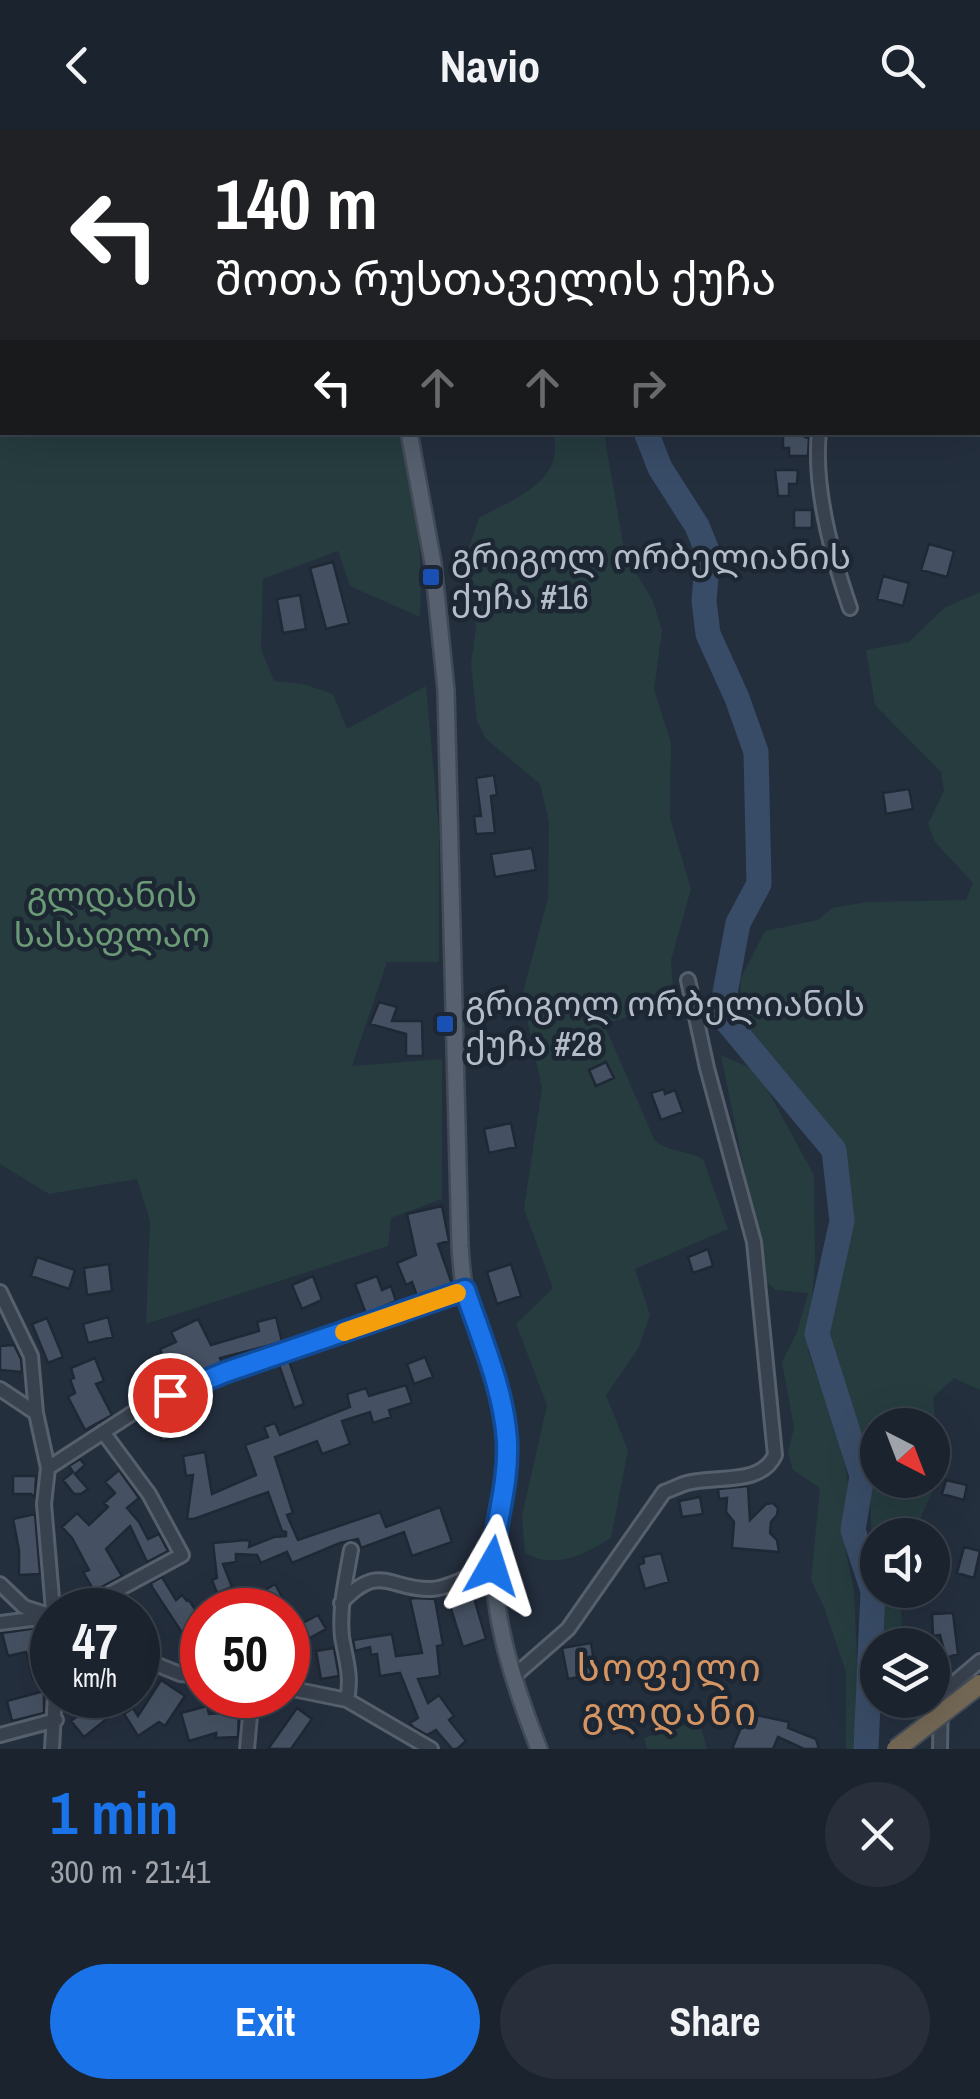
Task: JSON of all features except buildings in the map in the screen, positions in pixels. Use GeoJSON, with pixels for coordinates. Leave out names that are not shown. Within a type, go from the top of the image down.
{"type":"FeatureCollection","features":[{"type":"Feature","properties":{"kind":"highway"},"geometry":{"type":"LineString","coordinates":[[896,1749],[980,1684]]}},
{"type":"Feature","properties":{"kind":"main road"},"geometry":{"type":"LineString","coordinates":[[410,435],[434,564],[446,690],[456,1180],[465,1290],[500,1397],[507,1440],[506,1479],[494,1529],[492,1566],[497,1612],[513,1678],[539,1749]]}},
{"type":"Feature","properties":{"kind":"street"},"geometry":{"type":"LineString","coordinates":[[818,435],[816,460],[834,562],[850,608]]}},
{"type":"Feature","properties":{"kind":"street"},"geometry":{"type":"LineString","coordinates":[[513,1678],[568,1628],[664,1492],[688,1483],[753,1475],[770,1467],[775,1455],[754,1242],[707,1068],[688,980]]}},
{"type":"Feature","properties":{"kind":"street"},"geometry":{"type":"LineString","coordinates":[[48,1468],[142,1407],[226,1372],[465,1290]]}},
{"type":"Feature","properties":{"kind":"street"},"geometry":{"type":"LineString","coordinates":[[0,1292],[32,1356],[36,1413],[48,1468],[45,1520],[51,1588]]}},
{"type":"Feature","properties":{"kind":"street"},"geometry":{"type":"LineString","coordinates":[[0,1389],[36,1413]]}},
{"type":"Feature","properties":{"kind":"street"},"geometry":{"type":"LineString","coordinates":[[102,1432],[148,1494],[182,1555],[121,1588]]}},
{"type":"Feature","properties":{"kind":"street"},"geometry":{"type":"LineString","coordinates":[[348,1700],[351,1678],[342,1636],[341,1603],[351,1550]]}},
{"type":"Feature","properties":{"kind":"street"},"geometry":{"type":"LineString","coordinates":[[341,1603],[354,1589],[376,1579],[428,1589],[492,1566]]}},
{"type":"Feature","properties":{"kind":"street"},"geometry":{"type":"LineString","coordinates":[[0,1584],[30,1608]]}},
{"type":"Feature","properties":{"kind":"street"},"geometry":{"type":"LineString","coordinates":[[0,1623],[30,1618]]}},
{"type":"Feature","properties":{"kind":"street"},"geometry":{"type":"LineString","coordinates":[[940,1749],[941,1694],[980,1661]]}},
{"type":"Feature","properties":{"kind":"street"},"geometry":{"type":"LineString","coordinates":[[310,1692],[348,1700],[431,1749]]}},
{"type":"Feature","properties":{"kind":"street"},"geometry":{"type":"LineString","coordinates":[[247,1749],[250,1718]]}},
{"type":"Feature","properties":{"kind":"street"},"geometry":{"type":"LineString","coordinates":[[0,1735],[56,1720],[52,1749]]}},
{"type":"Feature","properties":{"kind":"green space","name":"გლდანის სასაფლაო"},"geometry":{"type":"Polygon","coordinates":[[[0,435],[400,435],[415,500],[420,617],[350,586],[338,551],[263,579],[261,649],[274,681],[303,684],[333,694],[347,729],[426,686],[439,831],[439,962],[387,962],[352,1066],[442,1059],[442,1199],[391,1218],[388,1246],[146,1324],[150,1221],[137,1179],[49,1194],[0,1164],[0,435]]]}},
{"type":"Feature","properties":{"kind":"green space"},"geometry":{"type":"Polygon","coordinates":[[[553,435],[604,435],[625,555],[653,601],[662,631],[654,689],[671,743],[670,818],[691,889],[671,960],[674,1003],[604,1024],[655,1141],[703,1159],[728,1229],[635,1269],[650,1315],[638,1349],[606,1395],[628,1450],[611,1538],[579,1555],[548,1560],[525,1553],[522,1516],[547,1405],[516,1324],[553,1288],[524,1209],[542,1088],[522,996],[548,898],[549,822],[540,784],[485,738],[477,721],[471,664],[476,628],[467,553],[479,518],[534,486],[552,464],[553,435]]]}},
{"type":"Feature","properties":{"kind":"green space"},"geometry":{"type":"Polygon","coordinates":[[[980,592],[980,1390],[954,1378],[933,1397],[934,1408],[860,1408],[860,1453],[834,1374],[829,1327],[853,1216],[847,1165],[820,1122],[777,1072],[743,1019],[740,980],[765,931],[818,920],[832,908],[867,902],[966,900],[973,883],[935,842],[928,824],[944,791],[941,772],[875,705],[866,650],[909,642],[944,608],[980,592]]]}},
{"type":"Feature","properties":{"kind":"green space"},"geometry":{"type":"Polygon","coordinates":[[[721,1055],[757,1071],[814,1175],[815,1263],[808,1351],[841,1440],[848,1482],[845,1547],[854,1591],[861,1749],[846,1749],[846,1672],[811,1580],[820,1488],[793,1470],[788,1452],[794,1428],[782,1362],[797,1332],[808,1293],[776,1290],[767,1283],[721,1055]]]}},
{"type":"Feature","properties":{"kind":"green space"},"geometry":{"type":"Polygon","coordinates":[[[870,1498],[930,1498],[921,1518],[871,1518],[870,1498]]]}},
{"type":"Feature","properties":{"kind":"green space"},"geometry":{"type":"Polygon","coordinates":[[[879,1608],[901,1608],[902,1628],[878,1628],[879,1608]]]}},
{"type":"Feature","properties":{"kind":"green space"},"geometry":{"type":"Polygon","coordinates":[[[699,1721],[707,1749],[647,1749],[644,1738],[699,1721]]]}},
{"type":"Feature","properties":{"kind":"waterway"},"geometry":{"type":"LineString","coordinates":[[647,435],[660,468],[697,526],[708,553],[704,601],[708,634],[756,752],[759,884],[738,923],[721,1014],[834,1150],[842,1221],[817,1334],[862,1476],[853,1530],[873,1591],[866,1749]]}},
{"type":"Feature","properties":{"kind":"slow traffic"},"geometry":{"type":"LineString","coordinates":[[344,1332],[457,1293]]}},
{"type":"Feature","properties":{"kind":"place","name":"გრიგოლ ორბელიანის ქუჩა #16"},"geometry":{"type":"Point","coordinates":[431,577]}},
{"type":"Feature","properties":{"kind":"place","name":"გრიგოლ ორბელიანის ქუჩა #28"},"geometry":{"type":"Point","coordinates":[445,1024]}},
{"type":"Feature","properties":{"kind":"district","name":"სოფელი გლდანი"},"geometry":{"type":"Point","coordinates":[670,1690]}},
{"type":"Feature","properties":{"kind":"route"},"geometry":{"type":"LineString","coordinates":[[170,1395],[465,1290],[500,1397],[507,1440],[506,1479],[494,1529],[492,1566]]}}]}
